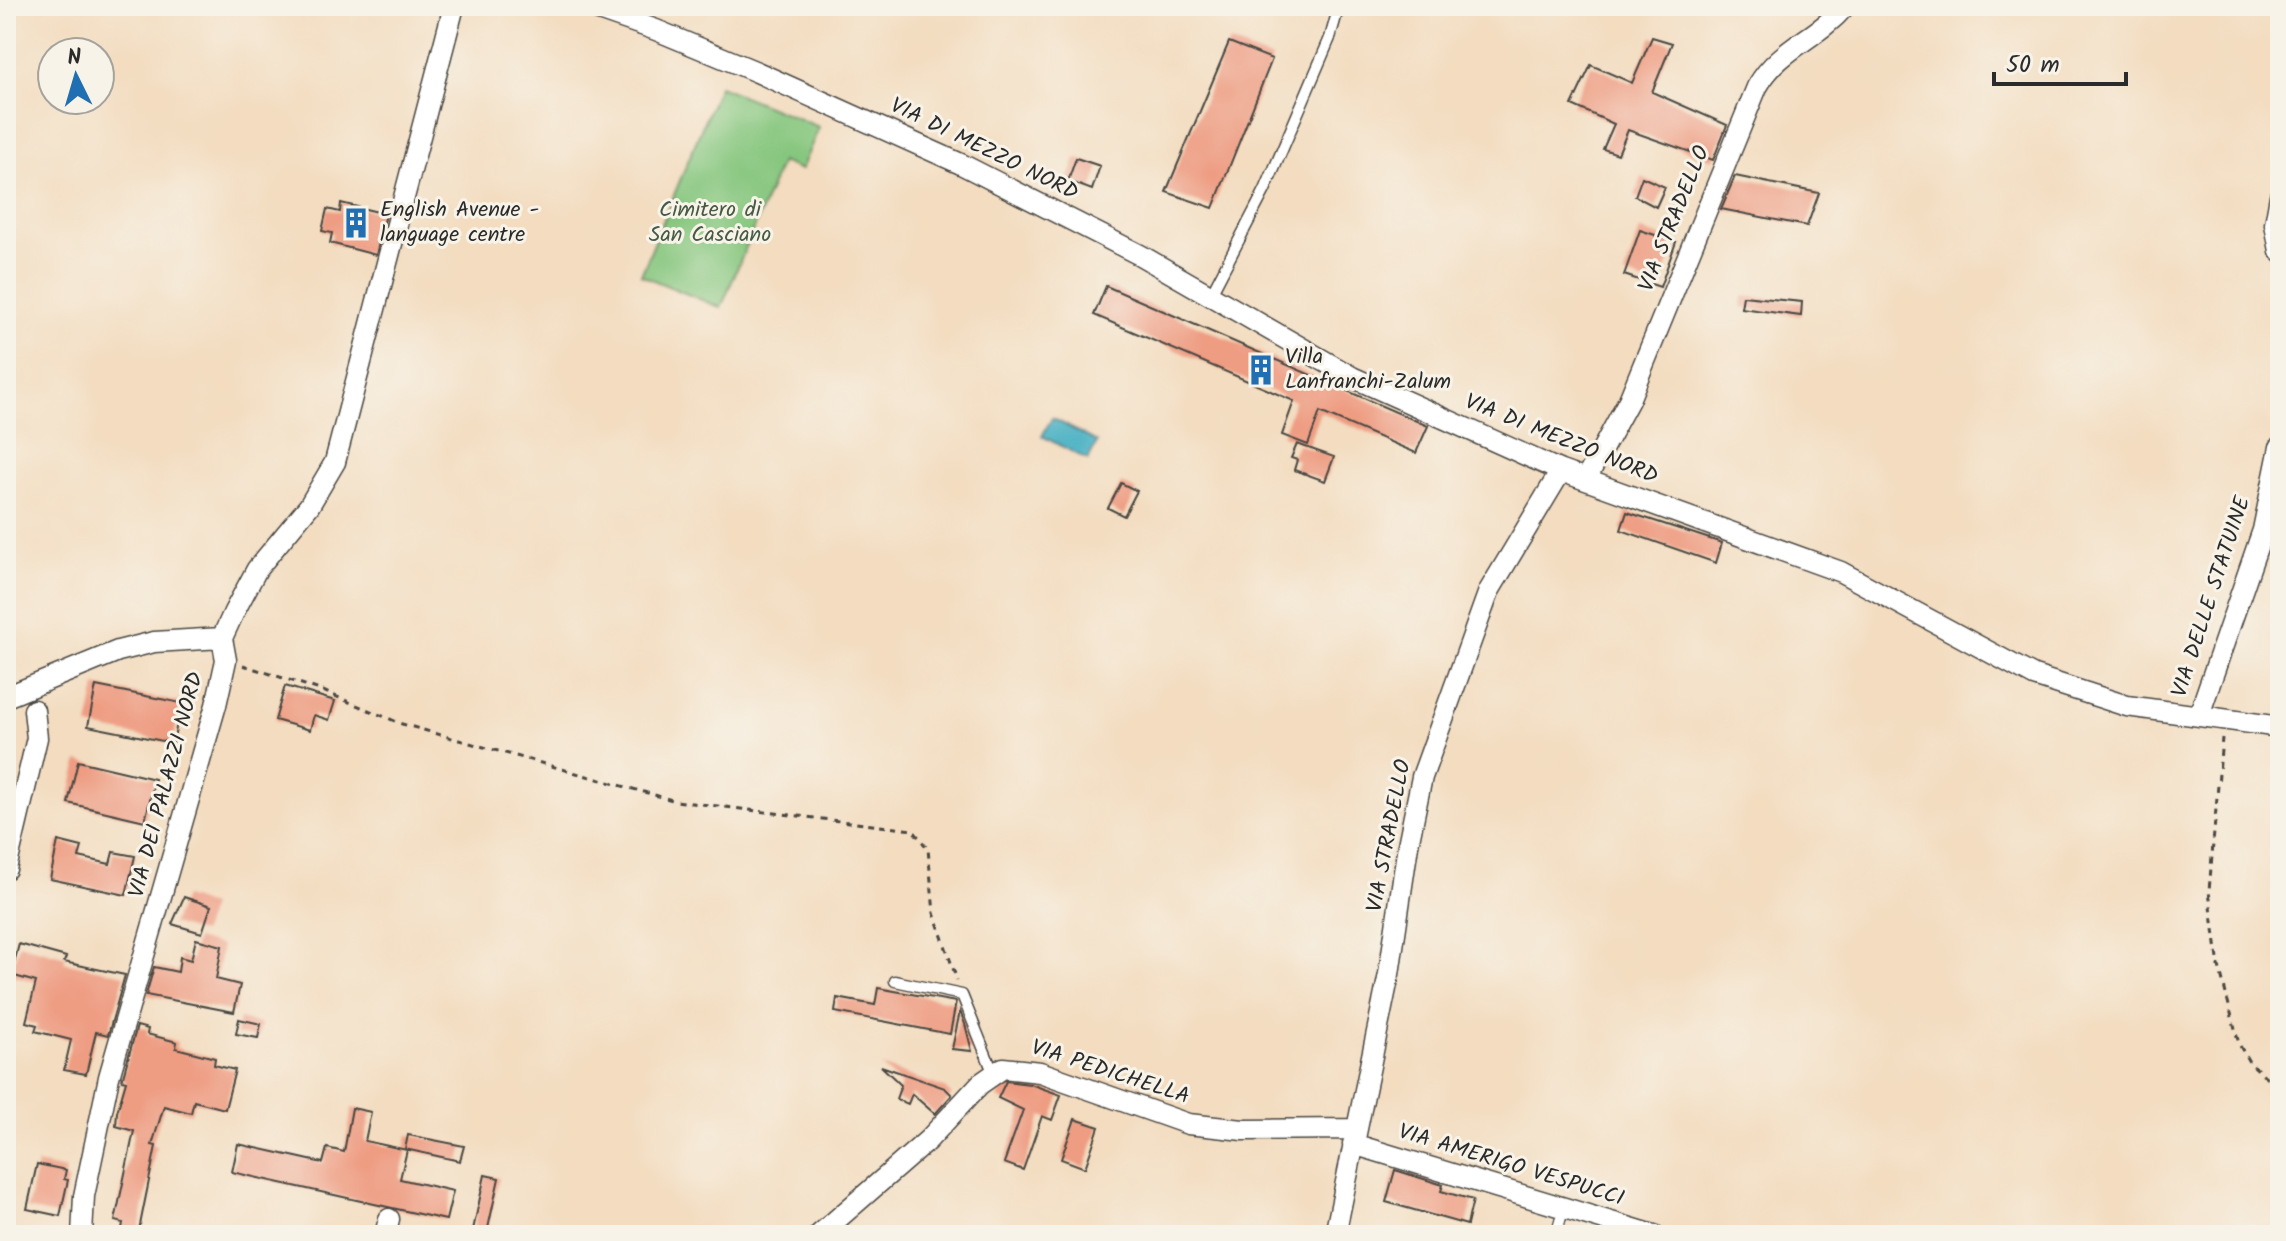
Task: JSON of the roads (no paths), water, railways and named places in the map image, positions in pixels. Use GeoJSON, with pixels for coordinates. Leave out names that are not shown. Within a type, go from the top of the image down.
{"type":"FeatureCollection","features":[{"type":"Feature","properties":{"kind":"street"},"geometry":{"type":"LineString","coordinates":[[6,697],[118,651],[154,642],[222,638],[250,580],[309,506],[335,462],[454,6]]}},
{"type":"Feature","properties":{"kind":"street","name":"VIA DI MEZZO NORD"},"geometry":{"type":"LineString","coordinates":[[587,6],[656,30],[860,117],[1103,235],[1352,377],[1561,471],[1841,572],[1880,590],[1993,655],[2056,685],[2127,706],[2280,727]]}},
{"type":"Feature","properties":{"kind":"street","name":"VIA STRADELLO"},"geometry":{"type":"LineString","coordinates":[[1586,479],[1629,400],[1757,87],[1777,58],[1822,28],[1845,6]]}},
{"type":"Feature","properties":{"kind":"street"},"geometry":{"type":"LineString","coordinates":[[2280,196],[2275,224],[2280,251]]}},
{"type":"Feature","properties":{"kind":"street","name":"VIA DELLE STATUINE"},"geometry":{"type":"LineString","coordinates":[[2199,715],[2263,530],[2280,447]]}},
{"type":"Feature","properties":{"kind":"street","name":"VIA STRADELLO"},"geometry":{"type":"LineString","coordinates":[[1335,1235],[1389,974],[1422,777],[1489,591],[1561,471]]}},
{"type":"Feature","properties":{"kind":"street","name":"VIA DEI PALAZZI NORD"},"geometry":{"type":"LineString","coordinates":[[82,1235],[84,1196],[109,1077],[168,876],[226,660],[222,638]]}},
{"type":"Feature","properties":{"kind":"street"},"geometry":{"type":"LineString","coordinates":[[6,869],[37,738],[34,710]]}},
{"type":"Feature","properties":{"kind":"street","name":"VIA PEDICHELLA"},"geometry":{"type":"LineString","coordinates":[[993,1072],[1012,1067],[1040,1072],[1188,1124],[1354,1136]]}},
{"type":"Feature","properties":{"kind":"street"},"geometry":{"type":"LineString","coordinates":[[819,1235],[928,1140],[993,1072]]}},
{"type":"Feature","properties":{"kind":"street","name":"VIA AMERIGO VESPUCCI"},"geometry":{"type":"LineString","coordinates":[[1354,1136],[1654,1235]]}},
{"type":"Feature","properties":{"kind":"lane"},"geometry":{"type":"LineString","coordinates":[[1210,296],[1265,190],[1330,38],[1339,6]]}},
{"type":"Feature","properties":{"kind":"lane"},"geometry":{"type":"LineString","coordinates":[[895,981],[962,995],[993,1072]]}},
{"type":"Feature","properties":{"kind":"lane"},"geometry":{"type":"LineString","coordinates":[[1556,1235],[1564,1207]]}},
{"type":"Feature","properties":{"kind":"water"},"geometry":{"type":"Polygon","coordinates":[[[1052,418],[1097,442],[1088,460],[1042,436],[1052,418]]]}},
{"type":"Feature","properties":{"kind":"place","name":"English Avenue - language centre"},"geometry":{"type":"Point","coordinates":[356,223]}},
{"type":"Feature","properties":{"kind":"place","name":"Villa Lanfranchi-Zalum"},"geometry":{"type":"Point","coordinates":[1261,370]}},
{"type":"Feature","properties":{"kind":"park label","name":"Cimitero di San Casciano"},"geometry":{"type":"Point","coordinates":[710,222]}}]}
